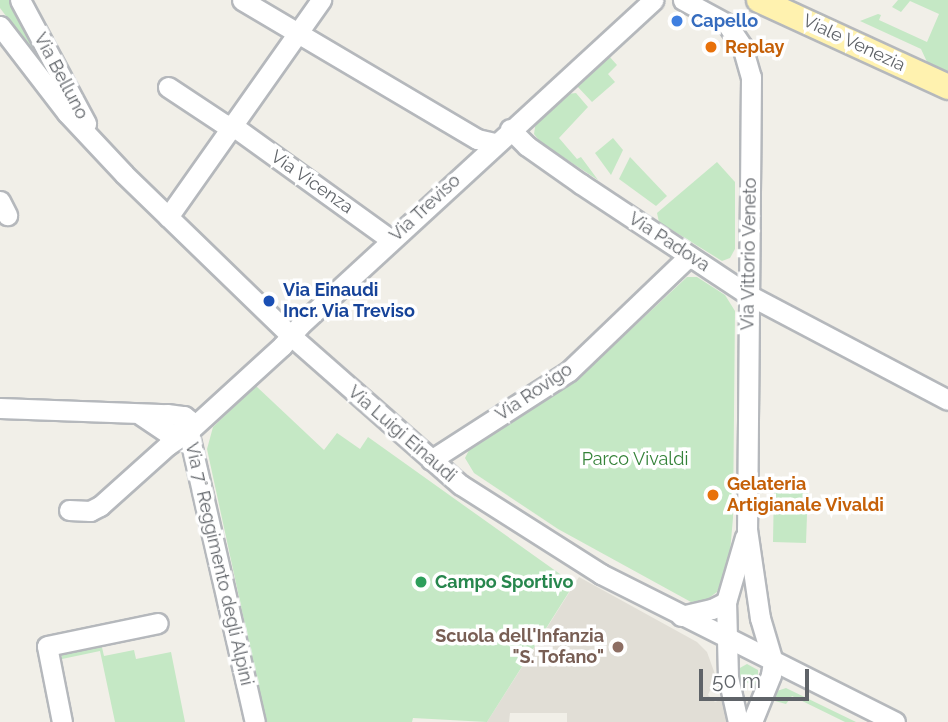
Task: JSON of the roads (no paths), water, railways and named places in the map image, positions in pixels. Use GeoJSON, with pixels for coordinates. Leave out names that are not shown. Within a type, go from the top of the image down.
{"type":"FeatureCollection","features":[{"type":"Feature","properties":{"kind":"main road","name":"Viale Venezia"},"geometry":{"type":"LineString","coordinates":[[759,0],[948,87]]}},
{"type":"Feature","properties":{"kind":"street","name":"Via Belluno"},"geometry":{"type":"LineString","coordinates":[[20,0],[102,151]]}},
{"type":"Feature","properties":{"kind":"street","name":"Via Padova"},"geometry":{"type":"LineString","coordinates":[[242,0],[477,139],[503,136],[533,150],[747,294],[948,400]]}},
{"type":"Feature","properties":{"kind":"street"},"geometry":{"type":"LineString","coordinates":[[168,217],[321,0]]}},
{"type":"Feature","properties":{"kind":"street","name":"Via Treviso"},"geometry":{"type":"LineString","coordinates":[[193,423],[282,346],[290,335],[391,240],[653,0]]}},
{"type":"Feature","properties":{"kind":"street"},"geometry":{"type":"LineString","coordinates":[[683,0],[704,5]]}},
{"type":"Feature","properties":{"kind":"street","name":"Via Vittorio Veneto"},"geometry":{"type":"LineString","coordinates":[[704,5],[735,34],[743,46],[751,77],[747,529],[760,618],[773,662]]}},
{"type":"Feature","properties":{"kind":"street","name":"Via Luigi Einaudi"},"geometry":{"type":"LineString","coordinates":[[0,26],[67,113],[168,217],[290,335],[461,485],[557,547],[681,616],[895,722]]}},
{"type":"Feature","properties":{"kind":"street","name":"Via Vicenza"},"geometry":{"type":"LineString","coordinates":[[168,87],[224,124],[233,126],[391,240]]}},
{"type":"Feature","properties":{"kind":"street","name":"Via Rovigo"},"geometry":{"type":"LineString","coordinates":[[431,460],[569,370],[689,256]]}},
{"type":"Feature","properties":{"kind":"street"},"geometry":{"type":"LineString","coordinates":[[0,408],[141,415],[166,432],[176,434],[193,423]]}},
{"type":"Feature","properties":{"kind":"street","name":"Via 7° Reggimento degli Alpini"},"geometry":{"type":"LineString","coordinates":[[69,510],[90,511],[100,506],[193,423],[255,722]]}},
{"type":"Feature","properties":{"kind":"street","name":"Via Vittorio Veneto"},"geometry":{"type":"LineString","coordinates":[[738,722],[728,677],[731,641],[726,602],[747,529]]}},
{"type":"Feature","properties":{"kind":"street"},"geometry":{"type":"LineString","coordinates":[[681,616],[712,609],[726,602]]}},
{"type":"Feature","properties":{"kind":"street"},"geometry":{"type":"LineString","coordinates":[[731,641],[760,618]]}},
{"type":"Feature","properties":{"kind":"street"},"geometry":{"type":"LineString","coordinates":[[62,722],[47,646],[158,623]]}},
{"type":"Feature","properties":{"kind":"street"},"geometry":{"type":"LineString","coordinates":[[752,722],[773,662]]}},
{"type":"Feature","properties":{"kind":"place","name":"Capello"},"geometry":{"type":"Point","coordinates":[677,21]}},
{"type":"Feature","properties":{"kind":"place","name":"Replay"},"geometry":{"type":"Point","coordinates":[711,47]}},
{"type":"Feature","properties":{"kind":"place","name":"Via Einaudi Incr. Via Treviso"},"geometry":{"type":"Point","coordinates":[269,301]}},
{"type":"Feature","properties":{"kind":"place","name":"Gelateria Artigianale Vivaldi"},"geometry":{"type":"Point","coordinates":[713,495]}},
{"type":"Feature","properties":{"kind":"place","name":"Campo Sportivo"},"geometry":{"type":"Point","coordinates":[421,582]}},
{"type":"Feature","properties":{"kind":"place","name":"Scuola dell'Infanzia \"S. Tofano\""},"geometry":{"type":"Point","coordinates":[618,647]}},
{"type":"Feature","properties":{"kind":"park label","name":"Parco Vivaldi"},"geometry":{"type":"Point","coordinates":[635,459]}}]}
